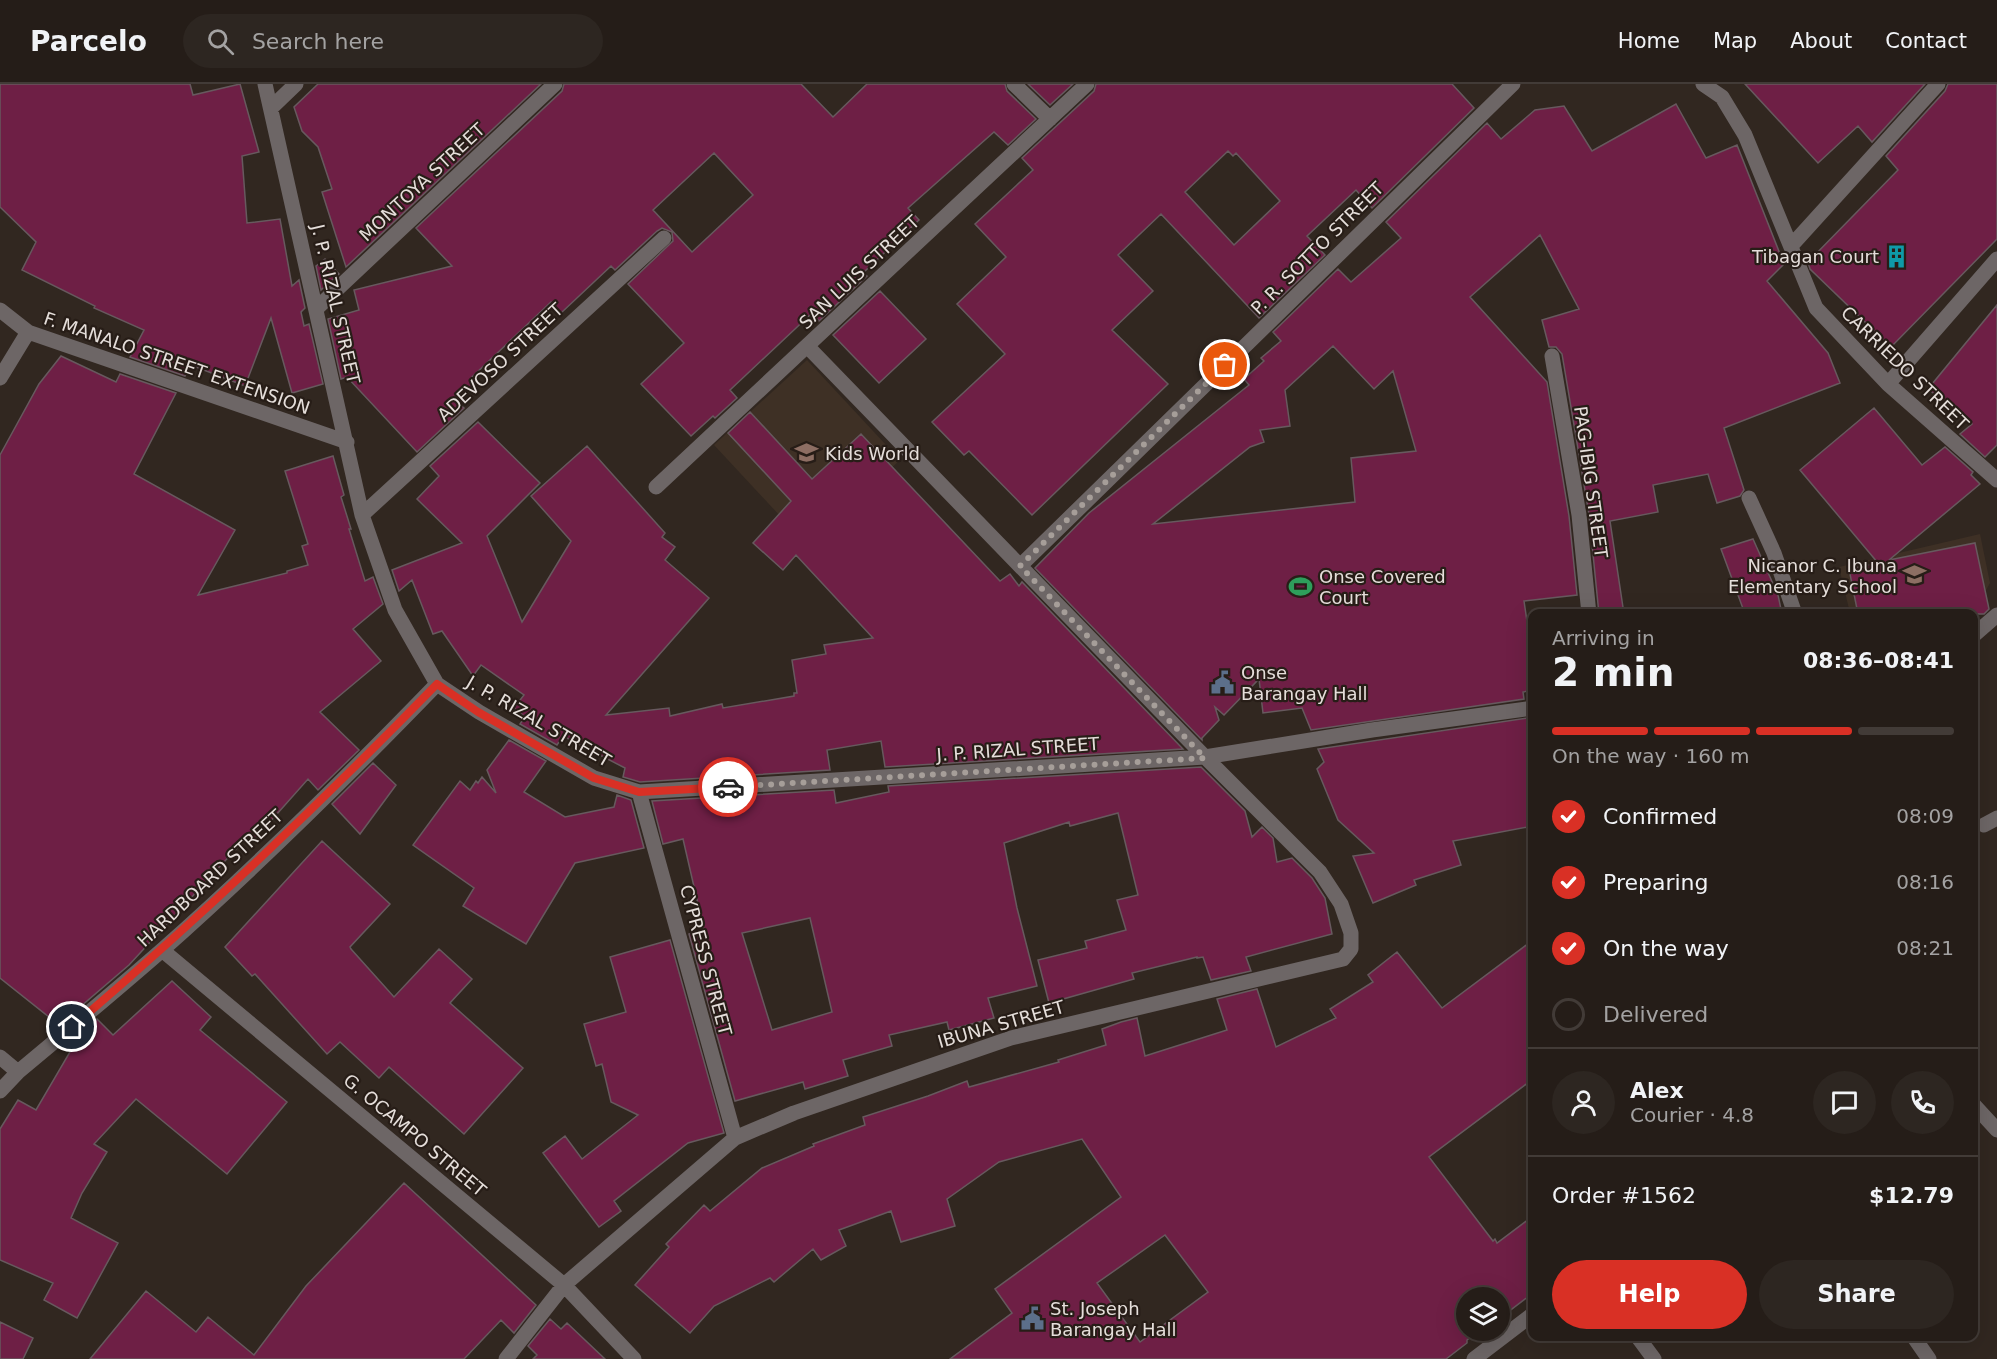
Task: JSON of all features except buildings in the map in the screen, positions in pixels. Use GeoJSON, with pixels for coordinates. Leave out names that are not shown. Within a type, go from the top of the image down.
{"type":"FeatureCollection","features":[{"type":"Feature","properties":{"kind":"street","name":"J. P. RIZAL STREET"},"geometry":{"type":"LineString","coordinates":[[265,84],[362,515],[395,610],[437,684],[478,712],[594,778],[639,792],[1205,758],[1372,730],[1528,709]]}},
{"type":"Feature","properties":{"kind":"street"},"geometry":{"type":"LineString","coordinates":[[271,108],[296,84]]}},
{"type":"Feature","properties":{"kind":"street","name":"MONTOYA STREET"},"geometry":{"type":"LineString","coordinates":[[316,309],[555,84]]}},
{"type":"Feature","properties":{"kind":"street"},"geometry":{"type":"LineString","coordinates":[[1014,84],[1050,119]]}},
{"type":"Feature","properties":{"kind":"street","name":"SAN LUIS STREET"},"geometry":{"type":"LineString","coordinates":[[656,487],[1087,84]]}},
{"type":"Feature","properties":{"kind":"street","name":"P. R. SOTTO STREET"},"geometry":{"type":"LineString","coordinates":[[1020,566],[1513,84]]}},
{"type":"Feature","properties":{"kind":"street","name":"CARRIEDO STREET"},"geometry":{"type":"LineString","coordinates":[[1703,84],[1722,97],[1745,135],[1816,308],[1888,384],[1997,480]]}},
{"type":"Feature","properties":{"kind":"street"},"geometry":{"type":"LineString","coordinates":[[1791,246],[1938,84]]}},
{"type":"Feature","properties":{"kind":"street","name":"ADEVOSO STREET"},"geometry":{"type":"LineString","coordinates":[[362,515],[664,238]]}},
{"type":"Feature","properties":{"kind":"street"},"geometry":{"type":"LineString","coordinates":[[1888,384],[1997,259]]}},
{"type":"Feature","properties":{"kind":"street","name":"F. MANALO STREET EXTENSION"},"geometry":{"type":"LineString","coordinates":[[0,310],[28,332],[347,442]]}},
{"type":"Feature","properties":{"kind":"street"},"geometry":{"type":"LineString","coordinates":[[0,378],[28,332]]}},
{"type":"Feature","properties":{"kind":"street","name":"IBUNA STREET"},"geometry":{"type":"LineString","coordinates":[[506,1359],[564,1285],[735,1138],[794,1113],[1011,1038],[1343,959],[1351,949],[1351,933],[1341,904],[1320,872],[1205,758],[808,347]]}},
{"type":"Feature","properties":{"kind":"street","name":"PAG-IBIG STREET"},"geometry":{"type":"LineString","coordinates":[[1552,356],[1579,515],[1588,609]]}},
{"type":"Feature","properties":{"kind":"street"},"geometry":{"type":"LineString","coordinates":[[1749,498],[1774,553],[1793,609]]}},
{"type":"Feature","properties":{"kind":"street"},"geometry":{"type":"LineString","coordinates":[[1978,632],[1997,615]]}},
{"type":"Feature","properties":{"kind":"street","name":"HARDBOARD STREET"},"geometry":{"type":"LineString","coordinates":[[0,1091],[18,1072],[162,950],[350,774],[437,684]]}},
{"type":"Feature","properties":{"kind":"street","name":"CYPRESS STREET"},"geometry":{"type":"LineString","coordinates":[[639,792],[735,1138]]}},
{"type":"Feature","properties":{"kind":"street","name":"G. OCAMPO STREET"},"geometry":{"type":"LineString","coordinates":[[162,950],[564,1285],[634,1359]]}},
{"type":"Feature","properties":{"kind":"street"},"geometry":{"type":"LineString","coordinates":[[0,1057],[18,1072]]}},
{"type":"Feature","properties":{"kind":"street"},"geometry":{"type":"LineString","coordinates":[[1978,1109],[1997,1130]]}},
{"type":"Feature","properties":{"kind":"street"},"geometry":{"type":"LineString","coordinates":[[1474,1359],[1528,1318]]}},
{"type":"Feature","properties":{"kind":"street"},"geometry":{"type":"LineString","coordinates":[[1640,1341],[1653,1359]]}},
{"type":"Feature","properties":{"kind":"street"},"geometry":{"type":"LineString","coordinates":[[1916,1341],[1929,1359]]}},
{"type":"Feature","properties":{"kind":"shaded area","name":"Kids World"},"geometry":{"type":"Polygon","coordinates":[[[807,360],[900,460],[808,546],[714,445],[807,360]]]}},
{"type":"Feature","properties":{"kind":"shaded area","name":"Nicanor C. Ibuna Elementary School"},"geometry":{"type":"Polygon","coordinates":[[[1980,534],[1990,583],[1975,609],[1849,609],[1839,567],[1980,534]]]}},
{"type":"Feature","properties":{"kind":"way so far"},"geometry":{"type":"LineString","coordinates":[[728,787],[1205,758],[1020,566],[1225,365]]}},
{"type":"Feature","properties":{"kind":"place","name":"Tibagan Court"},"geometry":{"type":"Point","coordinates":[1897,256]}},
{"type":"Feature","properties":{"kind":"place","name":"Kids World"},"geometry":{"type":"Point","coordinates":[807,453]}},
{"type":"Feature","properties":{"kind":"place","name":"Nicanor C. Ibuna Elementary School"},"geometry":{"type":"Point","coordinates":[1915,575]}},
{"type":"Feature","properties":{"kind":"place","name":"Onse Covered Court"},"geometry":{"type":"Point","coordinates":[1301,586]}},
{"type":"Feature","properties":{"kind":"place","name":"Onse Barangay Hall"},"geometry":{"type":"Point","coordinates":[1223,682]}},
{"type":"Feature","properties":{"kind":"place","name":"St. Joseph Barangay Hall"},"geometry":{"type":"Point","coordinates":[1032,1318]}},
{"type":"Feature","properties":{"kind":"route"},"geometry":{"type":"LineString","coordinates":[[72,1027],[162,950],[247,872],[350,774],[437,684],[478,712],[594,778],[639,792],[728,787]]}}]}
